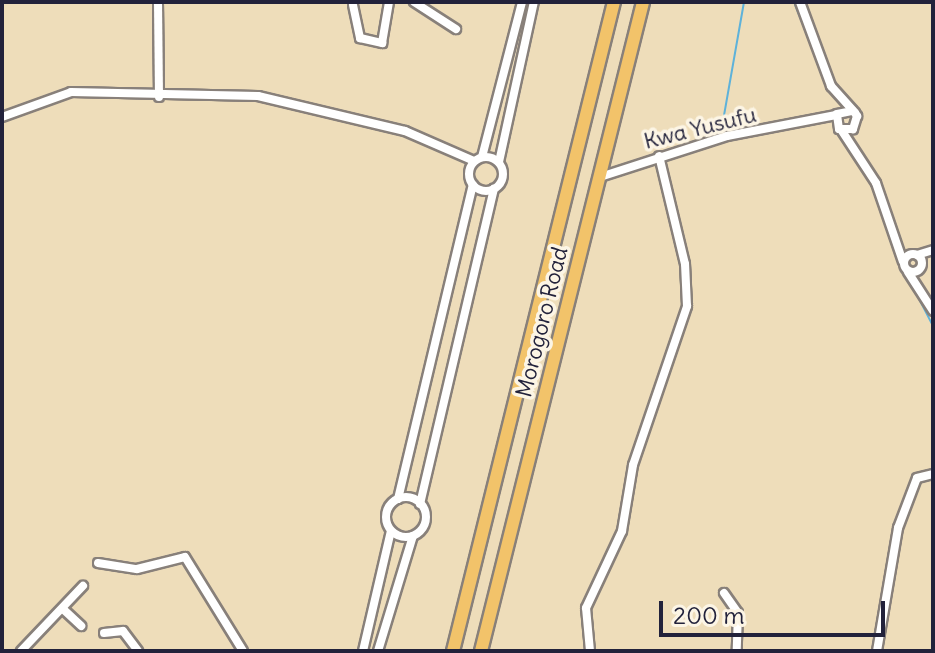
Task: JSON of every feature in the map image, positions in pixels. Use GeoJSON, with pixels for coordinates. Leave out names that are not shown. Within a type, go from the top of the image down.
{"type":"FeatureCollection","features":[{"type":"Feature","properties":{"kind":"highway","name":"Morogoro Road"},"geometry":{"type":"LineString","coordinates":[[453,651],[614,2]]}},
{"type":"Feature","properties":{"kind":"highway","name":"Morogoro Road"},"geometry":{"type":"LineString","coordinates":[[481,651],[643,2]]}},
{"type":"Feature","properties":{"kind":"street"},"geometry":{"type":"LineString","coordinates":[[158,2],[159,97]]}},
{"type":"Feature","properties":{"kind":"street"},"geometry":{"type":"LineString","coordinates":[[353,5],[360,38],[382,43],[389,2]]}},
{"type":"Feature","properties":{"kind":"street"},"geometry":{"type":"LineString","coordinates":[[414,2],[456,29]]}},
{"type":"Feature","properties":{"kind":"street"},"geometry":{"type":"LineString","coordinates":[[363,651],[391,531],[386,513],[398,499],[478,159],[522,2]]}},
{"type":"Feature","properties":{"kind":"street"},"geometry":{"type":"LineString","coordinates":[[378,651],[413,536],[425,522],[420,504],[494,189],[502,179],[499,162],[534,2]]}},
{"type":"Feature","properties":{"kind":"street"},"geometry":{"type":"LineString","coordinates":[[800,2],[831,86],[840,130],[865,161]]}},
{"type":"Feature","properties":{"kind":"street"},"geometry":{"type":"LineString","coordinates":[[831,86],[853,111],[865,161],[899,237],[904,266],[923,290],[933,311]]}},
{"type":"Feature","properties":{"kind":"street"},"geometry":{"type":"LineString","coordinates":[[2,117],[60,93],[292,101],[405,131],[478,159],[499,162]]}},
{"type":"Feature","properties":{"kind":"street","name":"Kwa Yusufu"},"geometry":{"type":"LineString","coordinates":[[599,177],[727,136],[812,123],[853,111]]}},
{"type":"Feature","properties":{"kind":"street"},"geometry":{"type":"LineString","coordinates":[[840,130],[857,122]]}},
{"type":"Feature","properties":{"kind":"street","name":"Kwa Yusufu"},"geometry":{"type":"LineString","coordinates":[[812,123],[840,130]]}},
{"type":"Feature","properties":{"kind":"street"},"geometry":{"type":"LineString","coordinates":[[590,651],[586,608],[622,531],[633,465],[687,306],[685,264],[659,156]]}},
{"type":"Feature","properties":{"kind":"street"},"geometry":{"type":"LineString","coordinates":[[473,185],[494,189]]}},
{"type":"Feature","properties":{"kind":"street"},"geometry":{"type":"LineString","coordinates":[[899,237],[922,265],[923,290]]}},
{"type":"Feature","properties":{"kind":"street"},"geometry":{"type":"LineString","coordinates":[[904,266],[915,254],[933,250]]}},
{"type":"Feature","properties":{"kind":"street"},"geometry":{"type":"LineString","coordinates":[[922,265],[933,250]]}},
{"type":"Feature","properties":{"kind":"street"},"geometry":{"type":"LineString","coordinates":[[904,266],[922,265]]}},
{"type":"Feature","properties":{"kind":"street"},"geometry":{"type":"LineString","coordinates":[[877,651],[898,528],[917,478],[933,474]]}},
{"type":"Feature","properties":{"kind":"street"},"geometry":{"type":"LineString","coordinates":[[398,499],[420,504]]}},
{"type":"Feature","properties":{"kind":"street"},"geometry":{"type":"LineString","coordinates":[[391,531],[413,536]]}},
{"type":"Feature","properties":{"kind":"street"},"geometry":{"type":"LineString","coordinates":[[98,563],[137,569],[185,557],[243,651]]}},
{"type":"Feature","properties":{"kind":"street"},"geometry":{"type":"LineString","coordinates":[[21,651],[83,586]]}},
{"type":"Feature","properties":{"kind":"street"},"geometry":{"type":"LineString","coordinates":[[724,593],[738,613],[737,651]]}},
{"type":"Feature","properties":{"kind":"street"},"geometry":{"type":"LineString","coordinates":[[63,609],[81,626]]}},
{"type":"Feature","properties":{"kind":"street"},"geometry":{"type":"LineString","coordinates":[[104,633],[124,632],[138,651]]}},
{"type":"Feature","properties":{"kind":"waterway"},"geometry":{"type":"LineString","coordinates":[[744,2],[724,116],[735,129],[745,128]]}},
{"type":"Feature","properties":{"kind":"waterway"},"geometry":{"type":"LineString","coordinates":[[794,2],[826,83]]}},
{"type":"Feature","properties":{"kind":"waterway"},"geometry":{"type":"LineString","coordinates":[[868,178],[877,198]]}},
{"type":"Feature","properties":{"kind":"waterway"},"geometry":{"type":"LineString","coordinates":[[914,289],[933,326]]}}]}
